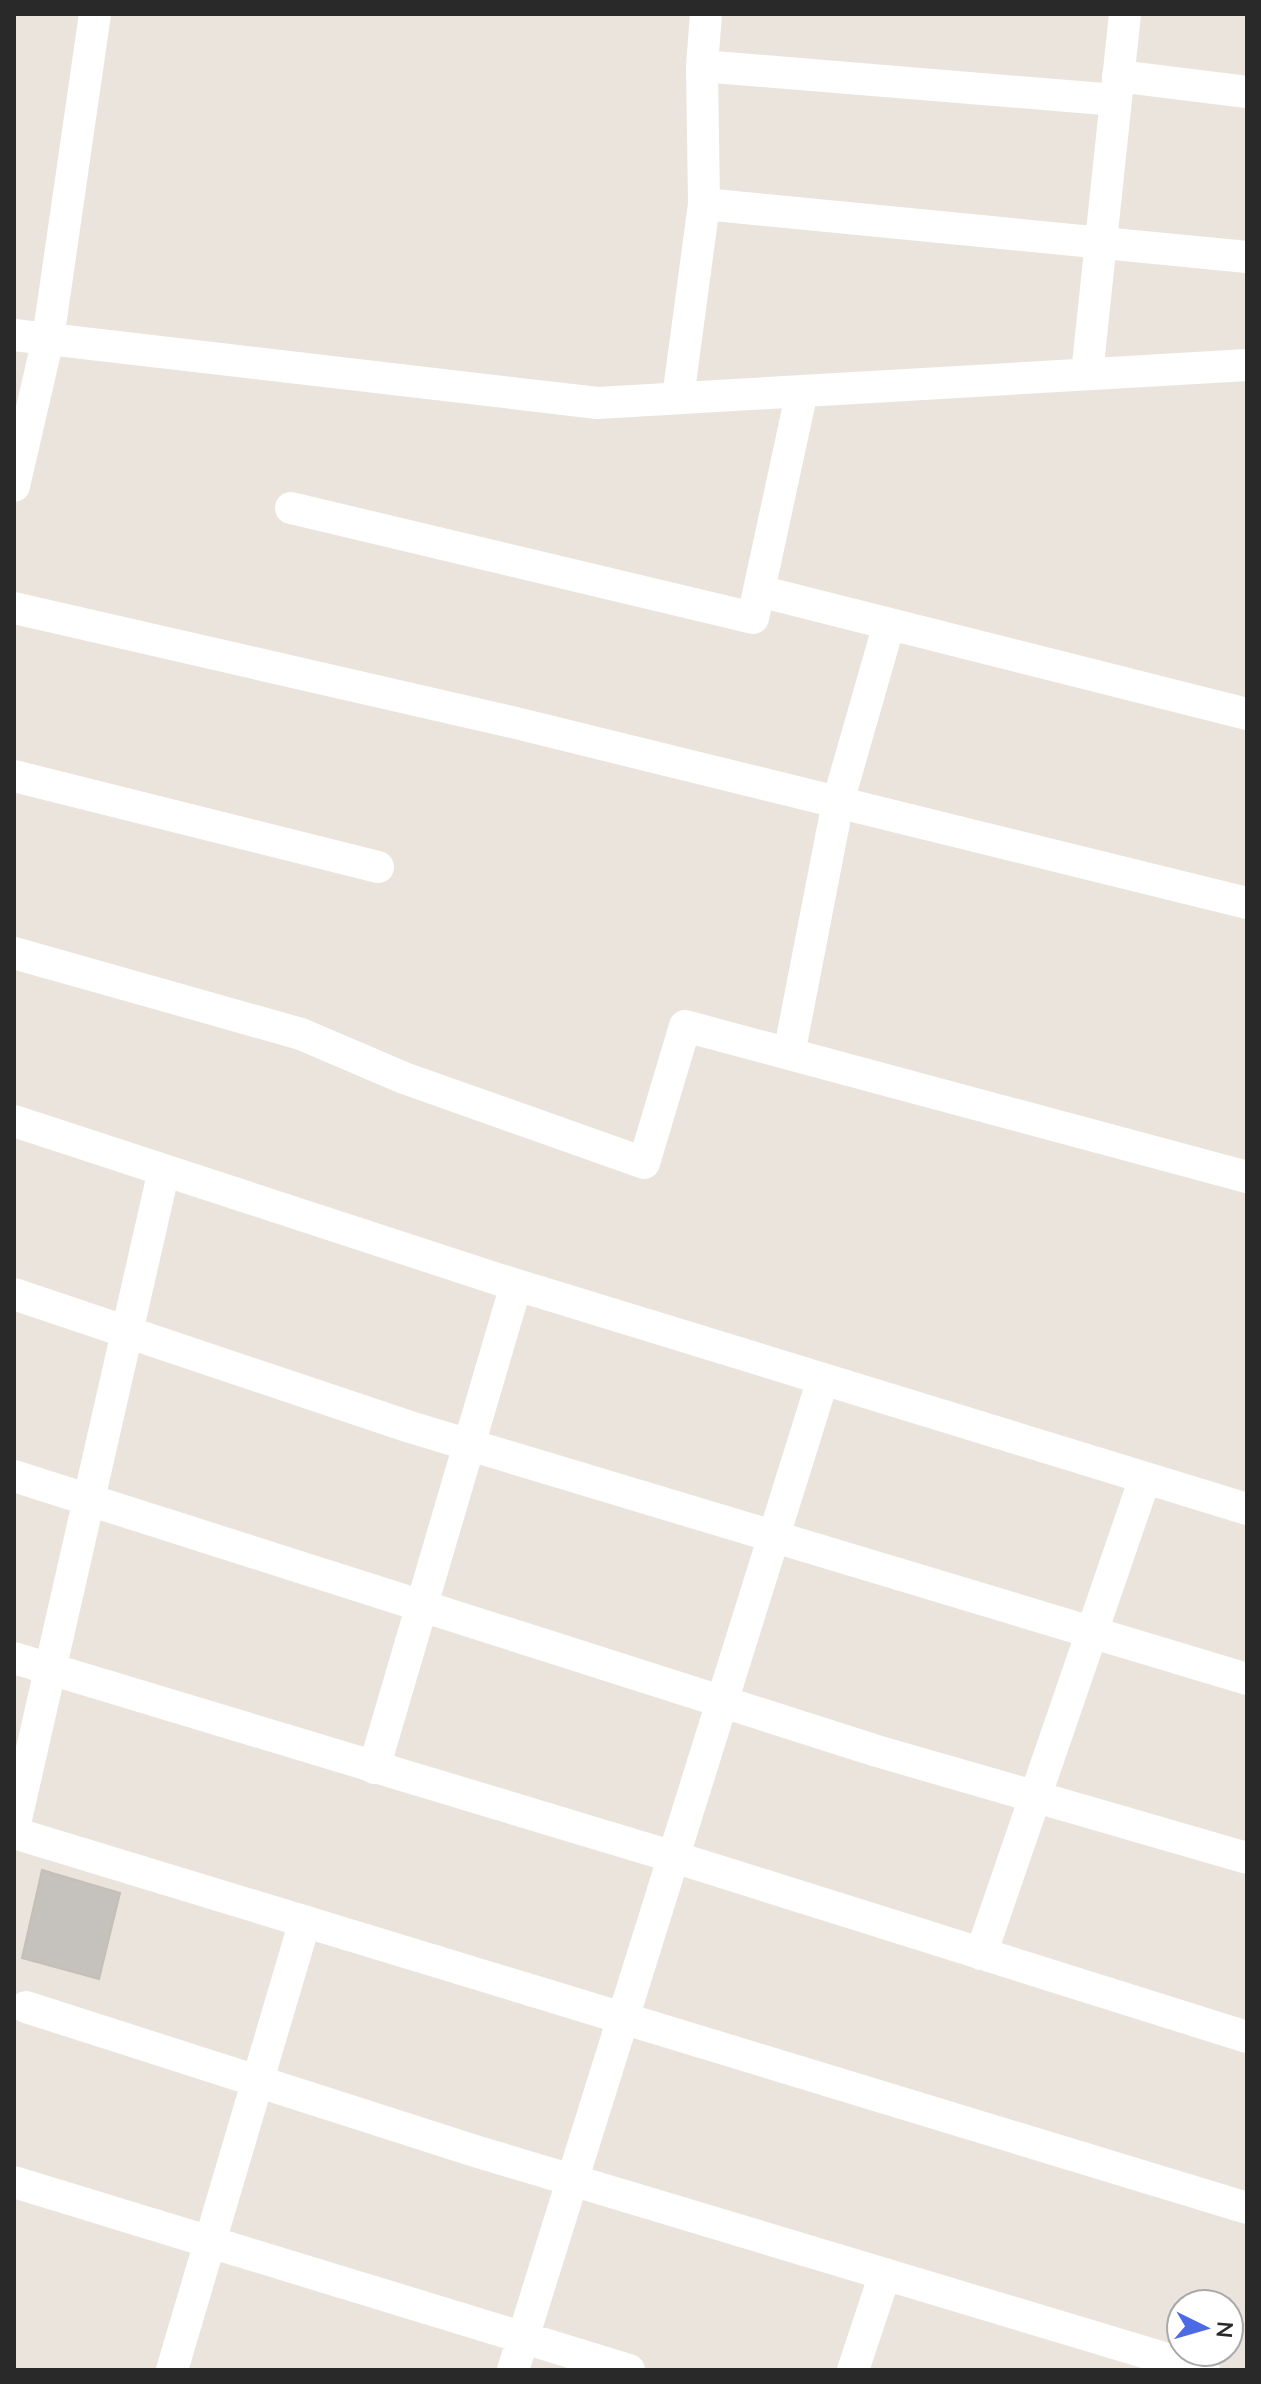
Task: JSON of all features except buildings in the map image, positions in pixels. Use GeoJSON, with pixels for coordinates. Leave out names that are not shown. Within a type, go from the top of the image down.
{"type":"FeatureCollection","features":[{"type":"Feature","properties":{"kind":"street"},"geometry":{"type":"LineString","coordinates":[[14,486],[48,339],[95,14]]}},
{"type":"Feature","properties":{"kind":"street"},"geometry":{"type":"LineString","coordinates":[[678,398],[704,204],[702,66],[706,14]]}},
{"type":"Feature","properties":{"kind":"street"},"geometry":{"type":"LineString","coordinates":[[1087,374],[1125,14]]}},
{"type":"Feature","properties":{"kind":"street"},"geometry":{"type":"LineString","coordinates":[[702,66],[1247,92]]}},
{"type":"Feature","properties":{"kind":"street"},"geometry":{"type":"LineString","coordinates":[[704,204],[1247,257]]}},
{"type":"Feature","properties":{"kind":"street"},"geometry":{"type":"LineString","coordinates":[[14,335],[598,403],[1247,365]]}},
{"type":"Feature","properties":{"kind":"street"},"geometry":{"type":"LineString","coordinates":[[291,508],[753,618],[802,391]]}},
{"type":"Feature","properties":{"kind":"street"},"geometry":{"type":"LineString","coordinates":[[759,591],[1247,714]]}},
{"type":"Feature","properties":{"kind":"street"},"geometry":{"type":"LineString","coordinates":[[14,608],[516,723],[1247,903]]}},
{"type":"Feature","properties":{"kind":"street"},"geometry":{"type":"LineString","coordinates":[[789,1054],[838,802],[889,624]]}},
{"type":"Feature","properties":{"kind":"street"},"geometry":{"type":"LineString","coordinates":[[14,776],[378,867]]}},
{"type":"Feature","properties":{"kind":"street"},"geometry":{"type":"LineString","coordinates":[[14,953],[301,1034],[404,1078],[644,1163],[685,1026],[1247,1177]]}},
{"type":"Feature","properties":{"kind":"street"},"geometry":{"type":"LineString","coordinates":[[14,1121],[516,1285],[1247,1509]]}},
{"type":"Feature","properties":{"kind":"street"},"geometry":{"type":"LineString","coordinates":[[164,1170],[14,1830],[1247,2208]]}},
{"type":"Feature","properties":{"kind":"street"},"geometry":{"type":"LineString","coordinates":[[374,1768],[516,1285]]}},
{"type":"Feature","properties":{"kind":"street"},"geometry":{"type":"LineString","coordinates":[[14,1294],[471,1445],[1247,1679]]}},
{"type":"Feature","properties":{"kind":"street"},"geometry":{"type":"LineString","coordinates":[[513,2370],[823,1379]]}},
{"type":"Feature","properties":{"kind":"street"},"geometry":{"type":"LineString","coordinates":[[14,1476],[722,1702],[1247,1858]]}},
{"type":"Feature","properties":{"kind":"street"},"geometry":{"type":"LineString","coordinates":[[981,1954],[1145,1478]]}},
{"type":"Feature","properties":{"kind":"street"},"geometry":{"type":"LineString","coordinates":[[14,1658],[674,1857],[1247,2037]]}},
{"type":"Feature","properties":{"kind":"street"},"geometry":{"type":"LineString","coordinates":[[172,2370],[305,1921]]}},
{"type":"Feature","properties":{"kind":"street"},"geometry":{"type":"LineString","coordinates":[[26,2007],[258,2083],[1204,2370]]}},
{"type":"Feature","properties":{"kind":"street"},"geometry":{"type":"LineString","coordinates":[[14,2182],[629,2370]]}},
{"type":"Feature","properties":{"kind":"street"},"geometry":{"type":"LineString","coordinates":[[853,2370],[885,2274]]}}]}
